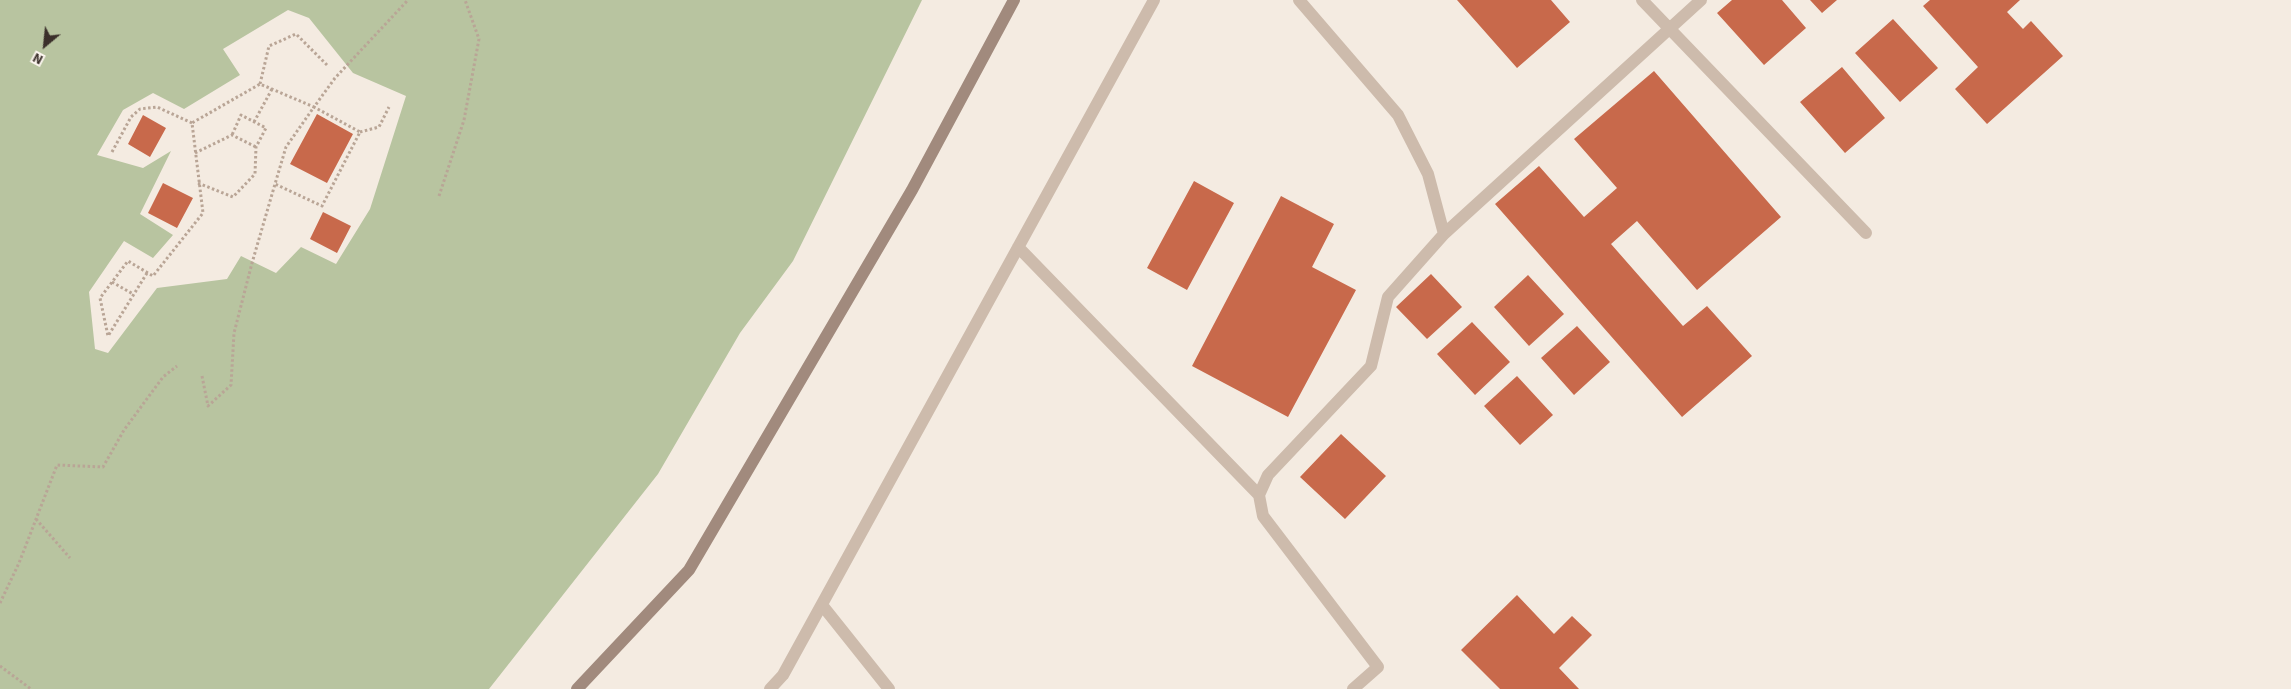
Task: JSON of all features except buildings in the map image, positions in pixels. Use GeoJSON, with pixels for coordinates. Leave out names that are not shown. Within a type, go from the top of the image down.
{"type":"FeatureCollection","features":[{"type":"Feature","properties":{"kind":"street"},"geometry":{"type":"LineString","coordinates":[[577,689],[689,570],[912,190],[1014,0]]}},
{"type":"Feature","properties":{"kind":"lane"},"geometry":{"type":"LineString","coordinates":[[770,689],[783,675],[1154,0]]}},
{"type":"Feature","properties":{"kind":"lane"},"geometry":{"type":"LineString","coordinates":[[1299,0],[1398,115],[1428,174],[1444,234]]}},
{"type":"Feature","properties":{"kind":"lane"},"geometry":{"type":"LineString","coordinates":[[1642,0],[1866,233]]}},
{"type":"Feature","properties":{"kind":"lane"},"geometry":{"type":"LineString","coordinates":[[1259,495],[1268,476],[1371,366],[1388,297],[1444,234],[1701,0]]}},
{"type":"Feature","properties":{"kind":"lane"},"geometry":{"type":"LineString","coordinates":[[1018,247],[1259,495],[1263,516],[1378,667],[1354,689]]}},
{"type":"Feature","properties":{"kind":"lane"},"geometry":{"type":"LineString","coordinates":[[822,605],[890,689]]}},
{"type":"Feature","properties":{"kind":"path"},"geometry":{"type":"LineString","coordinates":[[202,376],[208,406],[231,385],[234,333],[252,262],[286,147],[335,78],[408,0]]}},
{"type":"Feature","properties":{"kind":"path"},"geometry":{"type":"LineString","coordinates":[[439,196],[464,120],[479,39],[465,0]]}},
{"type":"Feature","properties":{"kind":"path"},"geometry":{"type":"LineString","coordinates":[[192,123],[260,84],[269,46],[296,34],[327,65]]}},
{"type":"Feature","properties":{"kind":"path"},"geometry":{"type":"LineString","coordinates":[[260,84],[314,107],[360,132],[379,127],[389,107]]}},
{"type":"Feature","properties":{"kind":"path"},"geometry":{"type":"LineString","coordinates":[[254,122],[272,89]]}},
{"type":"Feature","properties":{"kind":"path"},"geometry":{"type":"LineString","coordinates":[[112,152],[131,116],[140,109],[157,107],[192,123]]}},
{"type":"Feature","properties":{"kind":"path"},"geometry":{"type":"LineString","coordinates":[[195,153],[232,134],[241,115],[266,128],[256,147],[255,174],[233,197],[198,183]]}},
{"type":"Feature","properties":{"kind":"path"},"geometry":{"type":"LineString","coordinates":[[147,272],[108,336],[100,298],[128,261],[147,272],[153,276],[203,214],[192,123]]}},
{"type":"Feature","properties":{"kind":"path"},"geometry":{"type":"LineString","coordinates":[[275,184],[322,206],[360,132]]}},
{"type":"Feature","properties":{"kind":"path"},"geometry":{"type":"LineString","coordinates":[[232,134],[256,147]]}},
{"type":"Feature","properties":{"kind":"path"},"geometry":{"type":"LineString","coordinates":[[112,282],[133,294]]}},
{"type":"Feature","properties":{"kind":"path"},"geometry":{"type":"LineString","coordinates":[[0,603],[19,564],[56,465],[103,467],[124,430],[163,378],[177,366]]}},
{"type":"Feature","properties":{"kind":"path"},"geometry":{"type":"LineString","coordinates":[[36,518],[70,558]]}},
{"type":"Feature","properties":{"kind":"path"},"geometry":{"type":"LineString","coordinates":[[0,666],[32,689]]}},
{"type":"Feature","properties":{"kind":"green space"},"geometry":{"type":"Polygon","coordinates":[[[0,0],[922,0],[793,261],[740,333],[658,474],[489,689],[0,689],[0,0]],[[288,10],[223,49],[240,75],[184,109],[153,93],[123,110],[97,155],[143,168],[171,151],[140,214],[173,235],[153,258],[124,241],[89,292],[95,349],[108,353],[157,288],[227,279],[241,256],[276,273],[301,247],[336,264],[370,209],[406,96],[353,73],[309,18],[288,10]]]}}]}
